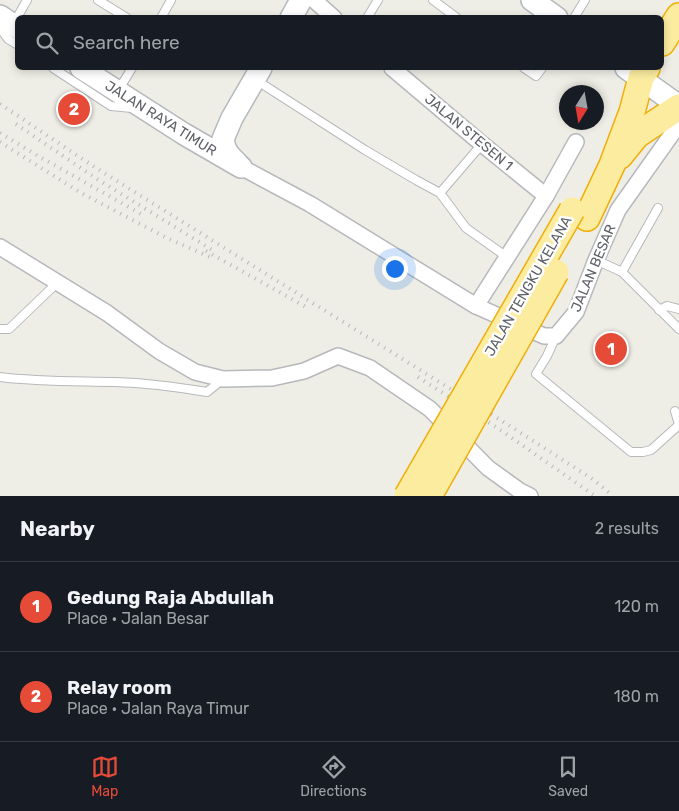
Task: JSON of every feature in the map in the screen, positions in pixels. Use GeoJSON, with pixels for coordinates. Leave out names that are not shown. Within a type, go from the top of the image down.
{"type":"FeatureCollection","features":[{"type":"Feature","properties":{"kind":"highway"},"geometry":{"type":"LineString","coordinates":[[663,15],[672,0]]}},
{"type":"Feature","properties":{"kind":"highway"},"geometry":{"type":"LineString","coordinates":[[664,40],[679,16]]}},
{"type":"Feature","properties":{"kind":"highway","name":"JALAN TENGKU KELANA"},"geometry":{"type":"LineString","coordinates":[[407,496],[579,214],[612,164],[632,112],[634,70]]}},
{"type":"Feature","properties":{"kind":"highway","name":"JALAN TENGKU KELANA"},"geometry":{"type":"LineString","coordinates":[[429,496],[579,214],[600,150],[634,70]]}},
{"type":"Feature","properties":{"kind":"highway"},"geometry":{"type":"LineString","coordinates":[[612,164],[637,135],[679,106]]}},
{"type":"Feature","properties":{"kind":"main road"},"geometry":{"type":"LineString","coordinates":[[293,15],[301,0]]}},
{"type":"Feature","properties":{"kind":"main road"},"geometry":{"type":"LineString","coordinates":[[532,0],[553,15]]}},
{"type":"Feature","properties":{"kind":"main road","name":"JALAN RAYA TIMUR"},"geometry":{"type":"LineString","coordinates":[[84,70],[184,134],[241,167]]}},
{"type":"Feature","properties":{"kind":"main road"},"geometry":{"type":"LineString","coordinates":[[634,70],[679,106]]}},
{"type":"Feature","properties":{"kind":"main road"},"geometry":{"type":"LineString","coordinates":[[241,167],[224,148],[223,139],[232,118],[258,73]]}},
{"type":"Feature","properties":{"kind":"main road"},"geometry":{"type":"LineString","coordinates":[[184,134],[208,138],[232,118]]}},
{"type":"Feature","properties":{"kind":"street"},"geometry":{"type":"LineString","coordinates":[[314,0],[331,15]]}},
{"type":"Feature","properties":{"kind":"street","name":"JALAN STESEN 1"},"geometry":{"type":"LineString","coordinates":[[394,70],[546,196]]}},
{"type":"Feature","properties":{"kind":"street","name":"JALAN BESAR"},"geometry":{"type":"LineString","coordinates":[[556,336],[576,312],[618,210],[679,124]]}},
{"type":"Feature","properties":{"kind":"street"},"geometry":{"type":"LineString","coordinates":[[476,306],[546,196],[576,142]]}},
{"type":"Feature","properties":{"kind":"street"},"geometry":{"type":"LineString","coordinates":[[241,167],[304,200],[476,306],[544,336],[556,336]]}},
{"type":"Feature","properties":{"kind":"street"},"geometry":{"type":"LineString","coordinates":[[0,247],[107,313],[159,352],[195,372],[223,379],[272,378],[304,371],[338,356],[370,368],[430,409],[488,468],[530,496]]}},
{"type":"Feature","properties":{"kind":"lane"},"geometry":{"type":"LineString","coordinates":[[18,15],[27,0]]}},
{"type":"Feature","properties":{"kind":"lane"},"geometry":{"type":"LineString","coordinates":[[98,0],[122,15]]}},
{"type":"Feature","properties":{"kind":"lane"},"geometry":{"type":"LineString","coordinates":[[163,15],[171,0]]}},
{"type":"Feature","properties":{"kind":"lane"},"geometry":{"type":"LineString","coordinates":[[369,15],[378,0]]}},
{"type":"Feature","properties":{"kind":"lane"},"geometry":{"type":"LineString","coordinates":[[433,0],[453,15]]}},
{"type":"Feature","properties":{"kind":"lane"},"geometry":{"type":"LineString","coordinates":[[576,15],[585,0]]}},
{"type":"Feature","properties":{"kind":"lane"},"geometry":{"type":"LineString","coordinates":[[56,70],[111,106],[144,108]]}},
{"type":"Feature","properties":{"kind":"lane"},"geometry":{"type":"LineString","coordinates":[[118,91],[131,70]]}},
{"type":"Feature","properties":{"kind":"lane"},"geometry":{"type":"LineString","coordinates":[[527,70],[536,76],[540,70]]}},
{"type":"Feature","properties":{"kind":"lane"},"geometry":{"type":"LineString","coordinates":[[258,73],[365,150],[440,193],[466,228],[507,257]]}},
{"type":"Feature","properties":{"kind":"lane"},"geometry":{"type":"LineString","coordinates":[[440,193],[482,144]]}},
{"type":"Feature","properties":{"kind":"lane"},"geometry":{"type":"LineString","coordinates":[[622,272],[658,208]]}},
{"type":"Feature","properties":{"kind":"lane"},"geometry":{"type":"LineString","coordinates":[[596,260],[622,272],[679,330]]}},
{"type":"Feature","properties":{"kind":"lane"},"geometry":{"type":"LineString","coordinates":[[0,329],[8,329],[57,283]]}},
{"type":"Feature","properties":{"kind":"lane"},"geometry":{"type":"LineString","coordinates":[[659,310],[667,306],[679,309]]}},
{"type":"Feature","properties":{"kind":"lane"},"geometry":{"type":"LineString","coordinates":[[556,336],[536,374],[631,452],[651,450],[679,425],[675,411]]}},
{"type":"Feature","properties":{"kind":"lane"},"geometry":{"type":"LineString","coordinates":[[0,377],[25,380],[118,382],[207,392],[223,379]]}},
{"type":"Feature","properties":{"kind":"railway"},"geometry":{"type":"LineString","coordinates":[[0,104],[93,166],[510,426],[594,480],[613,496]]}},
{"type":"Feature","properties":{"kind":"railway"},"geometry":{"type":"LineString","coordinates":[[16,124],[97,179],[214,251]]}},
{"type":"Feature","properties":{"kind":"railway"},"geometry":{"type":"LineString","coordinates":[[0,133],[141,214]]}},
{"type":"Feature","properties":{"kind":"railway"},"geometry":{"type":"LineString","coordinates":[[0,142],[81,193],[167,238],[210,257]]}},
{"type":"Feature","properties":{"kind":"railway"},"geometry":{"type":"LineString","coordinates":[[206,251],[306,307]]}},
{"type":"Feature","properties":{"kind":"railway"},"geometry":{"type":"LineString","coordinates":[[418,377],[502,431],[595,496]]}},
{"type":"Feature","properties":{"kind":"place","name":"Relay room"},"geometry":{"type":"Point","coordinates":[74,109]}},
{"type":"Feature","properties":{"kind":"place","name":"Gedung Raja Abdullah"},"geometry":{"type":"Point","coordinates":[611,349]}}]}
